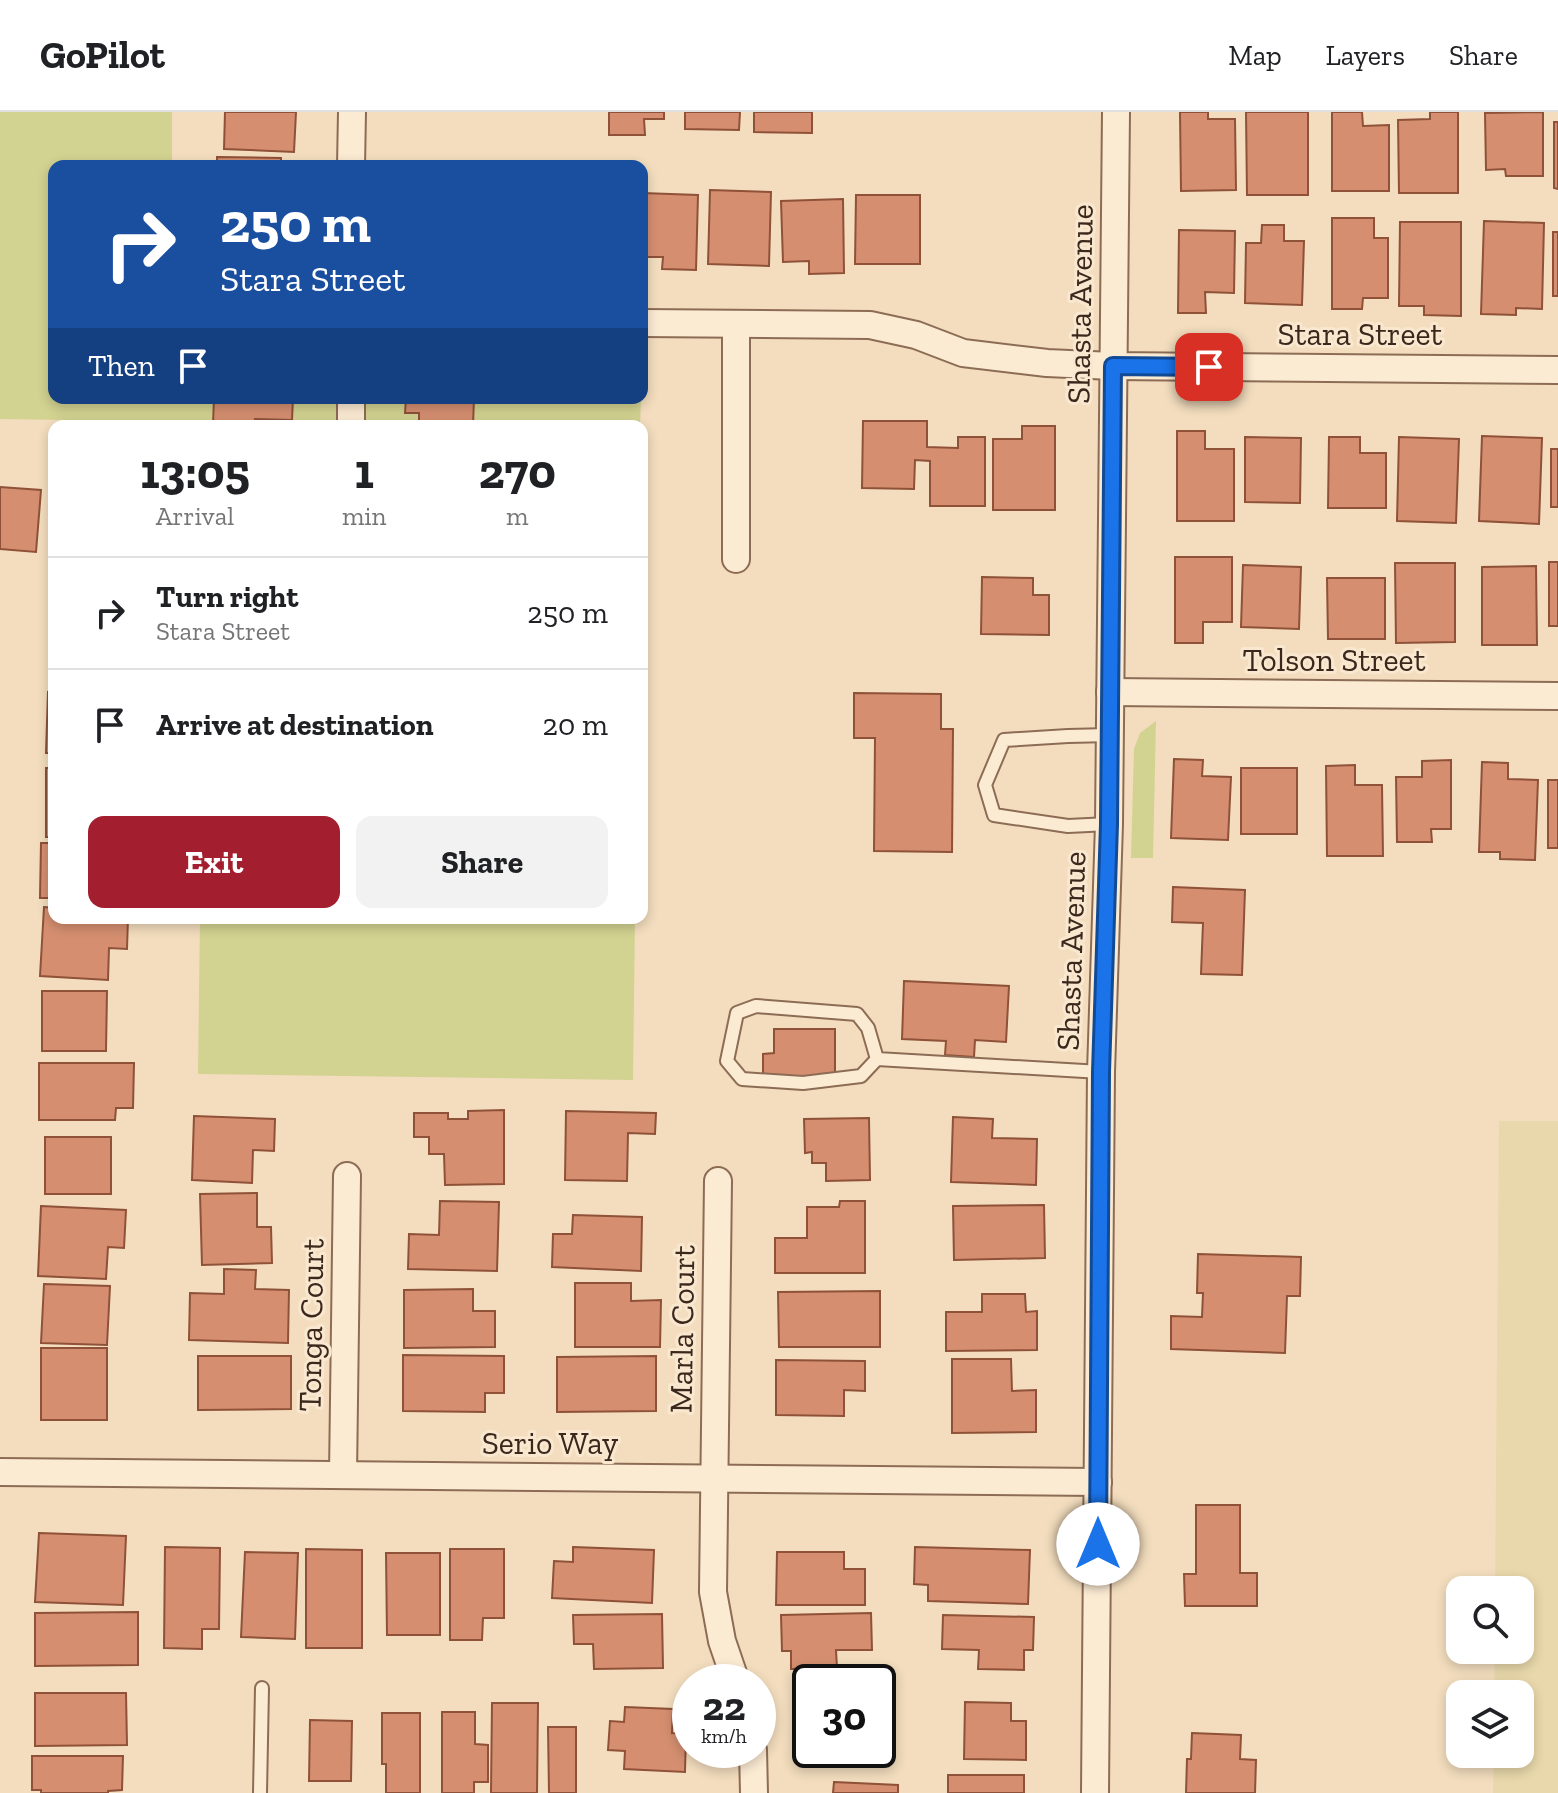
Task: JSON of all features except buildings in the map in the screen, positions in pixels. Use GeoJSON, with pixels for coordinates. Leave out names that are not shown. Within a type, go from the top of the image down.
{"type":"FeatureCollection","features":[{"type":"Feature","properties":{"kind":"street","name":"Shasta Avenue"},"geometry":{"type":"LineString","coordinates":[[1095,1793],[1101,1072],[1109,824],[1116,112]]}},
{"type":"Feature","properties":{"kind":"street"},"geometry":{"type":"LineString","coordinates":[[351,160],[352,120]]}},
{"type":"Feature","properties":{"kind":"street","name":"Stara Street"},"geometry":{"type":"LineString","coordinates":[[648,323],[870,325],[916,335],[963,353],[1047,363],[1558,370]]}},
{"type":"Feature","properties":{"kind":"street"},"geometry":{"type":"LineString","coordinates":[[736,324],[736,559]]}},
{"type":"Feature","properties":{"kind":"street","name":"Tolson Street"},"geometry":{"type":"LineString","coordinates":[[1110,692],[1558,696]]}},
{"type":"Feature","properties":{"kind":"street","name":"Tonga Court"},"geometry":{"type":"LineString","coordinates":[[343,1475],[347,1176]]}},
{"type":"Feature","properties":{"kind":"street","name":"Marla Court"},"geometry":{"type":"LineString","coordinates":[[718,1181],[713,1592],[722,1641],[730,1664]]}},
{"type":"Feature","properties":{"kind":"street","name":"Serio Way"},"geometry":{"type":"LineString","coordinates":[[0,1472],[1098,1482]]}},
{"type":"Feature","properties":{"kind":"street"},"geometry":{"type":"LineString","coordinates":[[753,1768],[754,1793]]}},
{"type":"Feature","properties":{"kind":"lane"},"geometry":{"type":"LineString","coordinates":[[1109,824],[1068,826],[994,815],[985,785],[1004,740],[1110,735]]}},
{"type":"Feature","properties":{"kind":"lane"},"geometry":{"type":"LineString","coordinates":[[756,1006],[857,1014],[868,1028],[877,1059],[861,1076],[803,1083],[742,1079],[727,1061],[737,1013],[756,1006]]}},
{"type":"Feature","properties":{"kind":"lane"},"geometry":{"type":"LineString","coordinates":[[877,1059],[1101,1072]]}},
{"type":"Feature","properties":{"kind":"lane"},"geometry":{"type":"LineString","coordinates":[[260,1793],[262,1688]]}},
{"type":"Feature","properties":{"kind":"shaded area"},"geometry":{"type":"Polygon","coordinates":[[[1499,1121],[1558,1121],[1558,1793],[1493,1793],[1494,1768],[1534,1768],[1534,1680],[1494,1680],[1495,1664],[1534,1664],[1534,1576],[1495,1576],[1499,1121]]]}},
{"type":"Feature","properties":{"kind":"green space"},"geometry":{"type":"Polygon","coordinates":[[[0,112],[172,112],[172,160],[48,160],[48,404],[641,404],[640,420],[0,419],[0,112]]]}},
{"type":"Feature","properties":{"kind":"green space"},"geometry":{"type":"Polygon","coordinates":[[[1156,721],[1153,858],[1131,858],[1134,749],[1140,733],[1156,721]]]}},
{"type":"Feature","properties":{"kind":"green space"},"geometry":{"type":"Polygon","coordinates":[[[200,924],[635,924],[633,1080],[198,1074],[200,924]]]}},
{"type":"Feature","properties":{"kind":"route"},"geometry":{"type":"LineString","coordinates":[[1098,1544],[1101,1072],[1109,824],[1113,366],[1209,367]]}}]}
